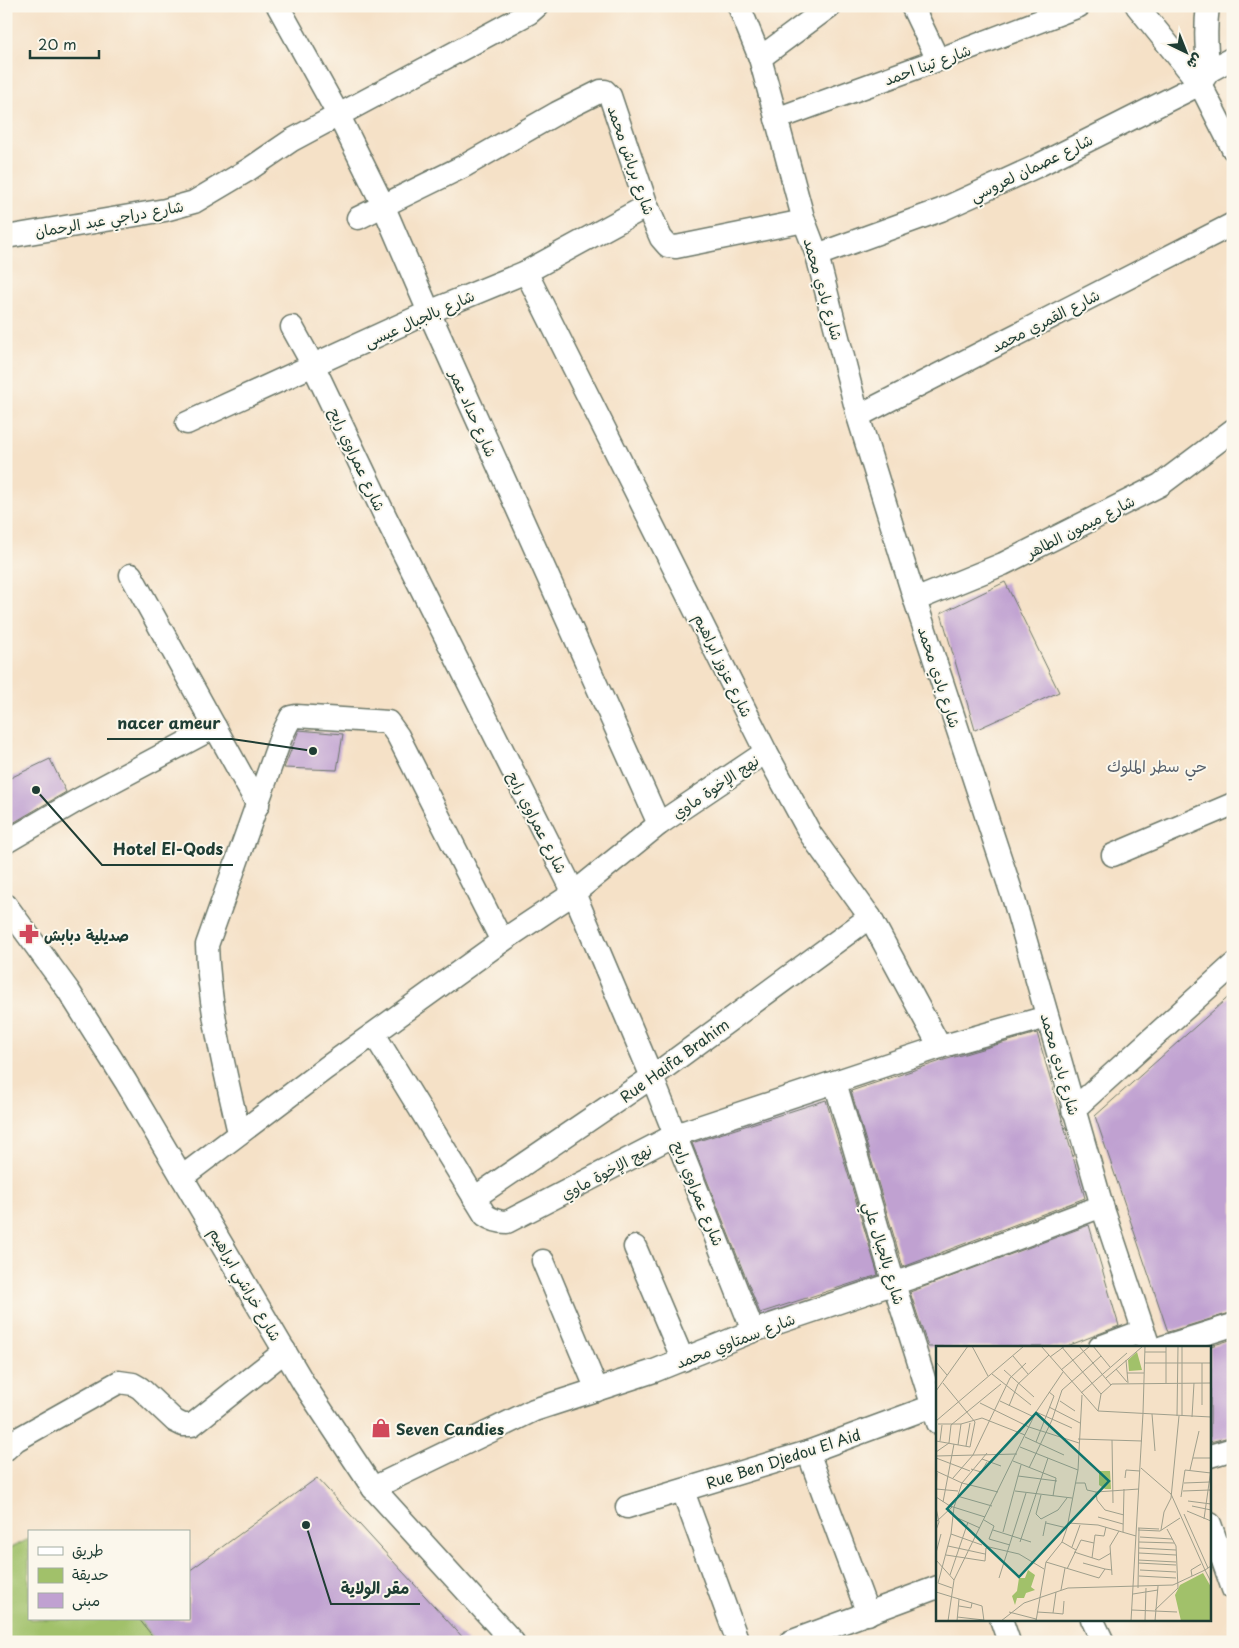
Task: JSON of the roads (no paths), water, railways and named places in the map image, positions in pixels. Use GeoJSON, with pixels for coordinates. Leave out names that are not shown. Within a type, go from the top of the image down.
{"type":"FeatureCollection","features":[{"type":"Feature","properties":{"kind":"street","name":"شارع حداد عمر"},"geometry":{"type":"LineString","coordinates":[[278,6],[339,116],[382,205],[659,824]]}},
{"type":"Feature","properties":{"kind":"street"},"geometry":{"type":"LineString","coordinates":[[339,116],[520,18],[537,6]]}},
{"type":"Feature","properties":{"kind":"street","name":"شارع بادي محمد"},"geometry":{"type":"LineString","coordinates":[[739,6],[760,58],[804,221],[817,256],[858,416],[914,600],[1014,900],[1102,1206],[1146,1339]]}},
{"type":"Feature","properties":{"kind":"street"},"geometry":{"type":"LineString","coordinates":[[760,58],[830,6]]}},
{"type":"Feature","properties":{"kind":"street"},"geometry":{"type":"LineString","coordinates":[[912,6],[938,60]]}},
{"type":"Feature","properties":{"kind":"street","name":"شارع تينا احمد"},"geometry":{"type":"LineString","coordinates":[[776,119],[938,60],[1078,6]]}},
{"type":"Feature","properties":{"kind":"street"},"geometry":{"type":"LineString","coordinates":[[1137,6],[1205,77],[1233,149]]}},
{"type":"Feature","properties":{"kind":"street"},"geometry":{"type":"LineString","coordinates":[[1205,77],[1208,6]]}},
{"type":"Feature","properties":{"kind":"street","name":"شارع عصمان لعروسي"},"geometry":{"type":"LineString","coordinates":[[817,256],[941,210],[1035,167],[1205,77],[1233,58]]}},
{"type":"Feature","properties":{"kind":"street","name":"شارع برباش محمد"},"geometry":{"type":"LineString","coordinates":[[358,218],[466,165],[557,113],[601,91],[605,91],[610,96],[647,206],[661,238],[668,246],[676,247],[804,221]]}},
{"type":"Feature","properties":{"kind":"street","name":"شارع دراجي عبد الرحمان"},"geometry":{"type":"LineString","coordinates":[[6,237],[165,210],[194,202],[248,170],[292,140],[339,116]]}},
{"type":"Feature","properties":{"kind":"street","name":"شارع بالجبال عيسى"},"geometry":{"type":"LineString","coordinates":[[187,422],[429,312],[526,272],[647,206]]}},
{"type":"Feature","properties":{"kind":"street","name":"شارع القمري محمد"},"geometry":{"type":"LineString","coordinates":[[858,416],[1233,224]]}},
{"type":"Feature","properties":{"kind":"street","name":"شارع عزوز ابراهيم"},"geometry":{"type":"LineString","coordinates":[[526,272],[706,627],[766,752],[810,835],[870,917],[940,1047]]}},
{"type":"Feature","properties":{"kind":"street","name":"شارع عمراوي رابح"},"geometry":{"type":"LineString","coordinates":[[292,326],[314,365],[386,518],[574,893],[652,1077],[753,1331]]}},
{"type":"Feature","properties":{"kind":"street","name":"شارع ميمون الطاهر"},"geometry":{"type":"LineString","coordinates":[[914,600],[1003,564],[1160,485],[1233,430]]}},
{"type":"Feature","properties":{"kind":"street"},"geometry":{"type":"LineString","coordinates":[[131,574],[258,805]]}},
{"type":"Feature","properties":{"kind":"street"},"geometry":{"type":"LineString","coordinates":[[239,1134],[215,1022],[208,976],[207,945],[281,737],[291,718],[296,716],[388,722],[398,736],[502,941]]}},
{"type":"Feature","properties":{"kind":"street"},"geometry":{"type":"LineString","coordinates":[[6,842],[78,800],[215,727]]}},
{"type":"Feature","properties":{"kind":"street","name":"نهج الإخوة ماوي"},"geometry":{"type":"LineString","coordinates":[[182,1177],[502,941],[574,893],[659,824],[766,752]]}},
{"type":"Feature","properties":{"kind":"street"},"geometry":{"type":"LineString","coordinates":[[1113,856],[1233,804]]}},
{"type":"Feature","properties":{"kind":"street","name":"شارع خراشي ابراهيم"},"geometry":{"type":"LineString","coordinates":[[7,909],[68,990],[182,1177],[304,1384],[373,1488],[513,1642]]}},
{"type":"Feature","properties":{"kind":"street","name":"Rue Haifa Brahim"},"geometry":{"type":"LineString","coordinates":[[474,1198],[652,1077],[870,917]]}},
{"type":"Feature","properties":{"kind":"street"},"geometry":{"type":"LineString","coordinates":[[1074,1110],[1233,965]]}},
{"type":"Feature","properties":{"kind":"street","name":"نهج الإخوة ماوي"},"geometry":{"type":"LineString","coordinates":[[374,1034],[485,1215],[500,1222],[507,1222],[675,1135],[940,1047],[1047,1017]]}},
{"type":"Feature","properties":{"kind":"street","name":"شارع بالجبال علي"},"geometry":{"type":"LineString","coordinates":[[835,1082],[894,1284],[936,1410]]}},
{"type":"Feature","properties":{"kind":"street","name":"شارع سمتاوي محمد"},"geometry":{"type":"LineString","coordinates":[[373,1488],[534,1410],[654,1371],[753,1331],[931,1271],[1102,1206]]}},
{"type":"Feature","properties":{"kind":"street"},"geometry":{"type":"LineString","coordinates":[[635,1246],[683,1360]]}},
{"type":"Feature","properties":{"kind":"street"},"geometry":{"type":"LineString","coordinates":[[542,1261],[597,1390]]}},
{"type":"Feature","properties":{"kind":"street"},"geometry":{"type":"LineString","coordinates":[[1166,1346],[1233,1324]]}},
{"type":"Feature","properties":{"kind":"street"},"geometry":{"type":"LineString","coordinates":[[1106,1346],[1146,1339]]}},
{"type":"Feature","properties":{"kind":"street"},"geometry":{"type":"LineString","coordinates":[[9,1439],[119,1382],[133,1384],[140,1388],[175,1421],[183,1425],[192,1425],[285,1351]]}},
{"type":"Feature","properties":{"kind":"street","name":"Rue Ben Djedou El Aid"},"geometry":{"type":"LineString","coordinates":[[627,1507],[808,1452],[936,1410]]}},
{"type":"Feature","properties":{"kind":"street"},"geometry":{"type":"LineString","coordinates":[[1212,1455],[1233,1449]]}},
{"type":"Feature","properties":{"kind":"street"},"geometry":{"type":"LineString","coordinates":[[808,1452],[868,1614]]}},
{"type":"Feature","properties":{"kind":"street"},"geometry":{"type":"LineString","coordinates":[[683,1491],[738,1642]]}},
{"type":"Feature","properties":{"kind":"street"},"geometry":{"type":"LineString","coordinates":[[1212,1530],[1233,1589]]}},
{"type":"Feature","properties":{"kind":"street"},"geometry":{"type":"LineString","coordinates":[[790,1642],[936,1588]]}},
{"type":"Feature","properties":{"kind":"street"},"geometry":{"type":"LineString","coordinates":[[1001,1620],[1009,1642]]}},
{"type":"Feature","properties":{"kind":"street"},"geometry":{"type":"LineString","coordinates":[[1092,1620],[1103,1642]]}},
{"type":"Feature","properties":{"kind":"place","name":"nacer ameur"},"geometry":{"type":"Point","coordinates":[313,751]}},
{"type":"Feature","properties":{"kind":"place","name":"Hotel El-Qods"},"geometry":{"type":"Point","coordinates":[36,790]}},
{"type":"Feature","properties":{"kind":"place","name":"صديلية دبابش"},"geometry":{"type":"Point","coordinates":[29,934]}},
{"type":"Feature","properties":{"kind":"place","name":"Seven Candies"},"geometry":{"type":"Point","coordinates":[381,1428]}},
{"type":"Feature","properties":{"kind":"place","name":"مقر الولاية"},"geometry":{"type":"Point","coordinates":[306,1525]}},
{"type":"Feature","properties":{"kind":"district","name":"حي سطر الملوك"},"geometry":{"type":"Point","coordinates":[1157,765]}}]}
